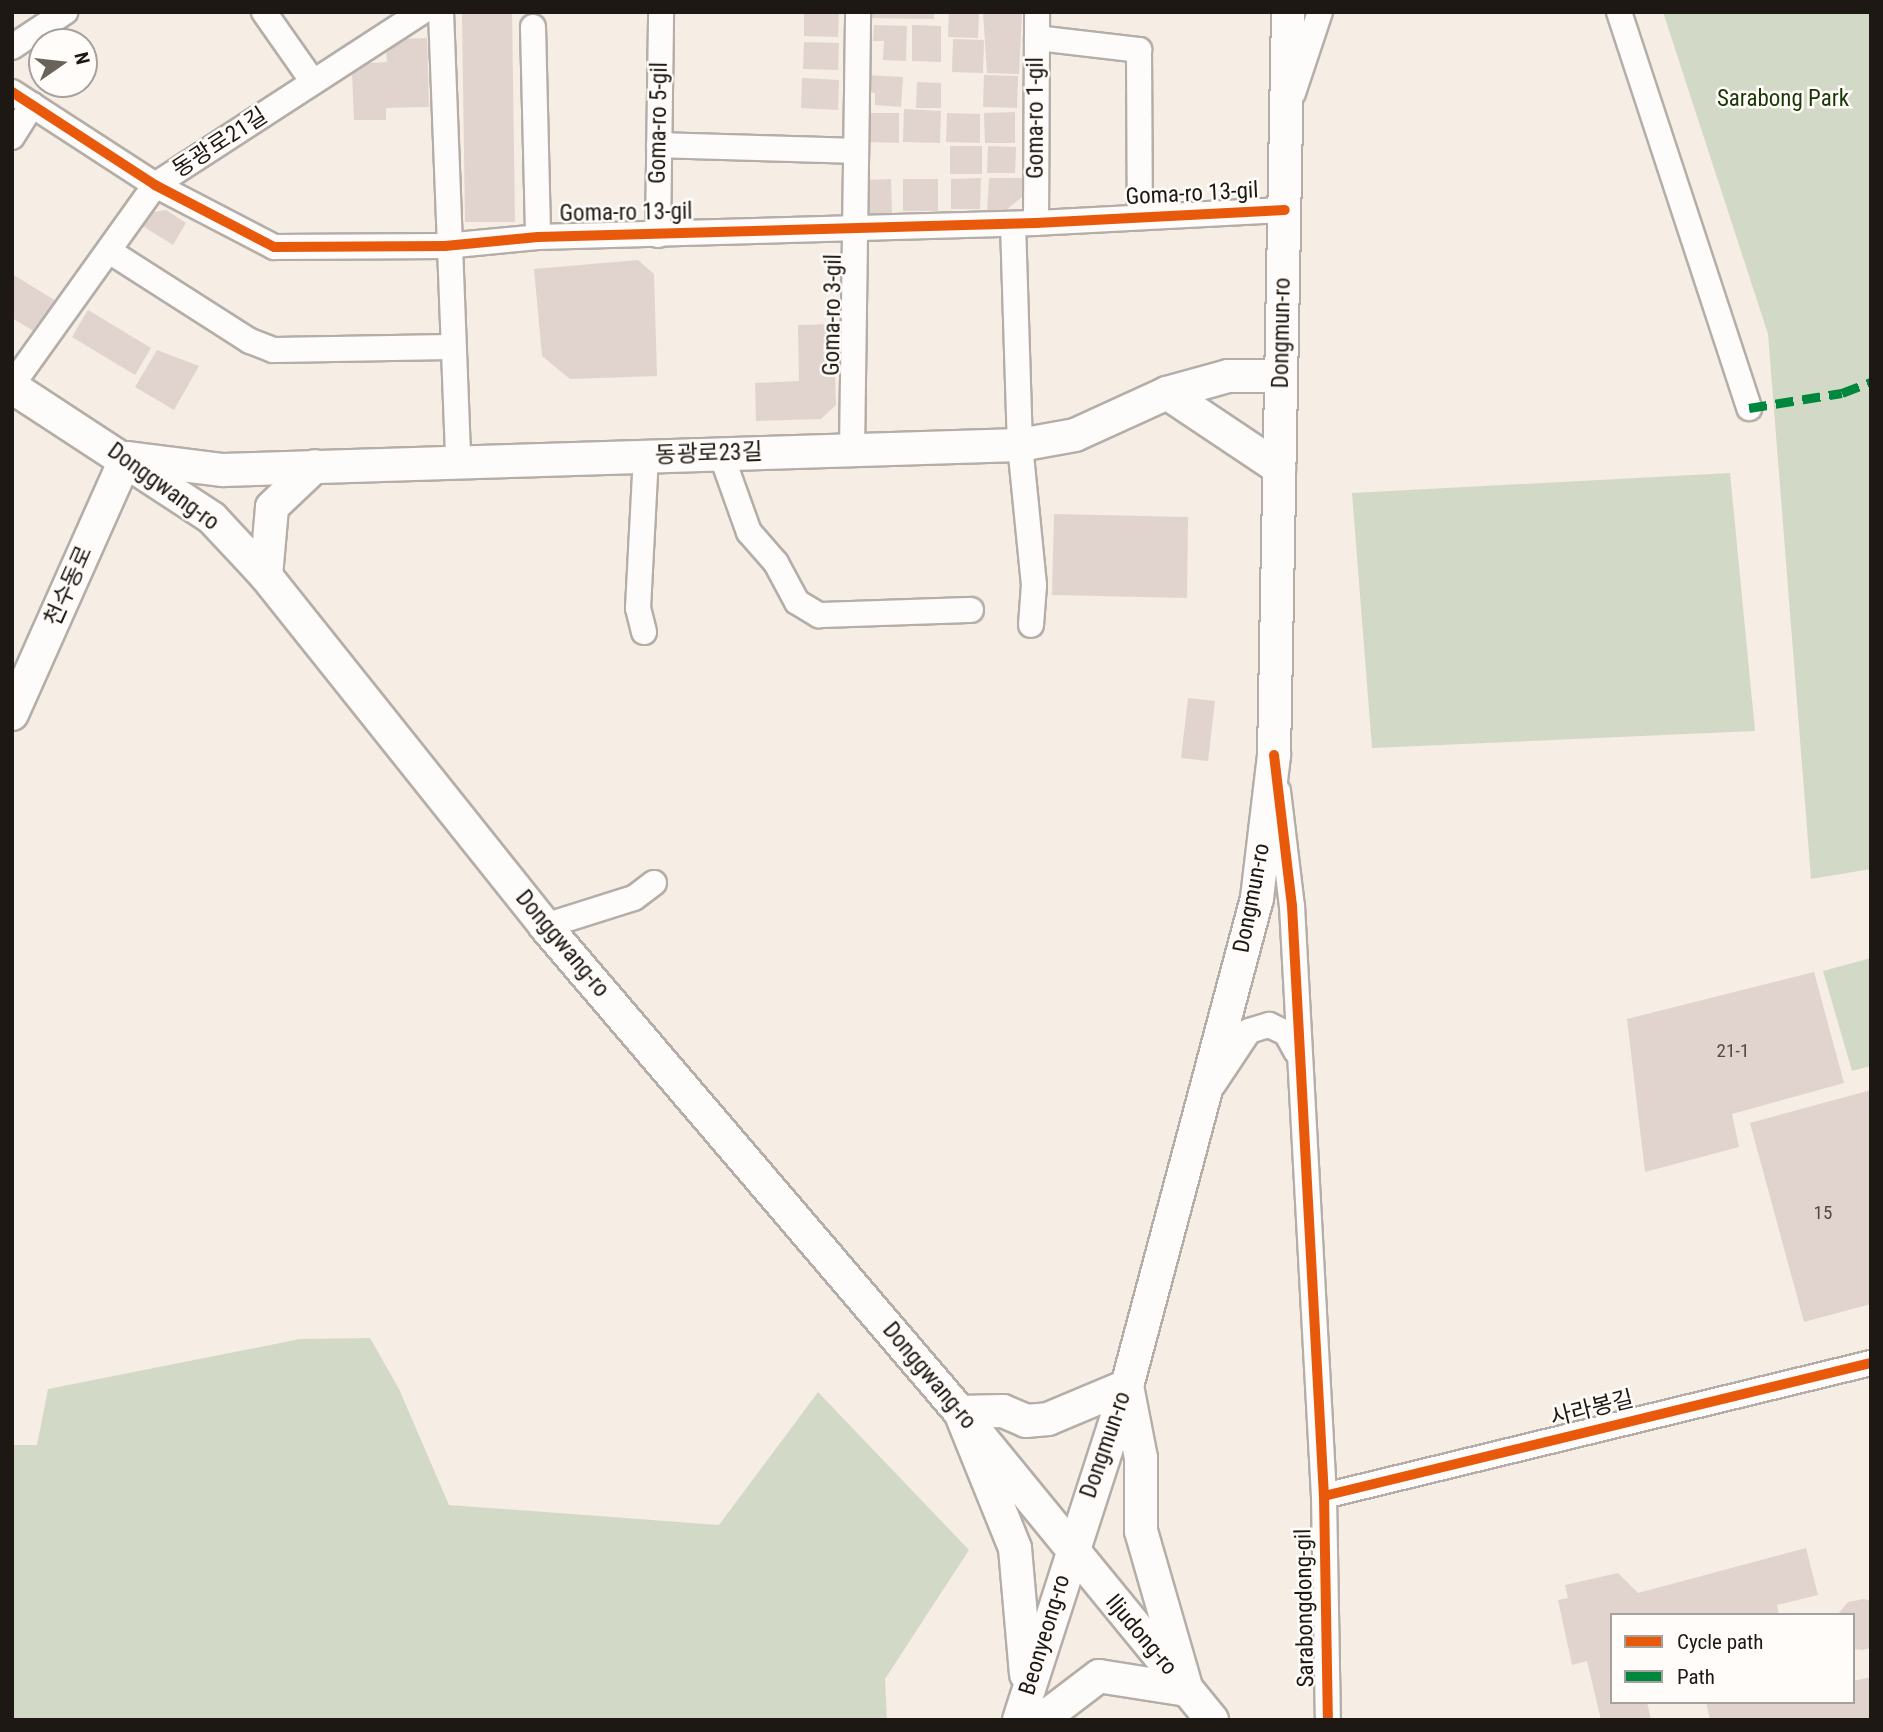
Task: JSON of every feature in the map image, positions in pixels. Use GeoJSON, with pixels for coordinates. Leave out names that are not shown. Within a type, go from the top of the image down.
{"type":"FeatureCollection","features":[{"type":"Feature","properties":{"kind":"main road","name":"Dongmun-ro"},"geometry":{"type":"LineString","coordinates":[[1070,1550],[1127,1386],[1257,898],[1274,755],[1288,12]]}},
{"type":"Feature","properties":{"kind":"main road","name":"동광로23길"},"geometry":{"type":"LineString","coordinates":[[126,458],[223,470],[1020,445],[1075,435],[1167,393],[1228,376],[1280,376]]}},
{"type":"Feature","properties":{"kind":"main road","name":"Donggwang-ro"},"geometry":{"type":"LineString","coordinates":[[12,386],[126,458],[212,518],[266,576],[545,926],[960,1412],[1070,1550]]}},
{"type":"Feature","properties":{"kind":"main road"},"geometry":{"type":"LineString","coordinates":[[1167,393],[1279,468]]}},
{"type":"Feature","properties":{"kind":"main road","name":"천수동로"},"geometry":{"type":"LineString","coordinates":[[12,714],[126,458]]}},
{"type":"Feature","properties":{"kind":"main road"},"geometry":{"type":"LineString","coordinates":[[266,576],[272,507],[315,466]]}},
{"type":"Feature","properties":{"kind":"main road"},"geometry":{"type":"LineString","coordinates":[[1127,1386],[1141,1458],[1141,1531],[1187,1690],[1099,1676],[1029,1711],[1015,1548],[960,1412],[1003,1411],[1026,1421],[1048,1419],[1127,1386]]}},
{"type":"Feature","properties":{"kind":"main road","name":"Iljudong-ro"},"geometry":{"type":"LineString","coordinates":[[1070,1550],[1212,1720]]}},
{"type":"Feature","properties":{"kind":"main road","name":"Beonyeong-ro"},"geometry":{"type":"LineString","coordinates":[[1029,1711],[1070,1550]]}},
{"type":"Feature","properties":{"kind":"street"},"geometry":{"type":"LineString","coordinates":[[12,47],[65,12]]}},
{"type":"Feature","properties":{"kind":"street"},"geometry":{"type":"LineString","coordinates":[[264,12],[313,82]]}},
{"type":"Feature","properties":{"kind":"street","name":"동광로21길"},"geometry":{"type":"LineString","coordinates":[[12,386],[155,185],[421,12]]}},
{"type":"Feature","properties":{"kind":"street"},"geometry":{"type":"LineString","coordinates":[[441,12],[445,246],[458,462]]}},
{"type":"Feature","properties":{"kind":"street","name":"Goma-ro 5-gil"},"geometry":{"type":"LineString","coordinates":[[658,235],[660,12]]}},
{"type":"Feature","properties":{"kind":"street","name":"Goma-ro 3-gil"},"geometry":{"type":"LineString","coordinates":[[852,450],[858,12]]}},
{"type":"Feature","properties":{"kind":"street","name":"Goma-ro 1-gil"},"geometry":{"type":"LineString","coordinates":[[1031,625],[1034,585],[1020,445],[1024,223],[1037,12]]}},
{"type":"Feature","properties":{"kind":"street"},"geometry":{"type":"LineString","coordinates":[[1287,110],[1320,12]]}},
{"type":"Feature","properties":{"kind":"street"},"geometry":{"type":"LineString","coordinates":[[1619,12],[1749,408]]}},
{"type":"Feature","properties":{"kind":"street"},"geometry":{"type":"LineString","coordinates":[[533,27],[538,237]]}},
{"type":"Feature","properties":{"kind":"street"},"geometry":{"type":"LineString","coordinates":[[1037,38],[1139,50],[1140,218]]}},
{"type":"Feature","properties":{"kind":"street"},"geometry":{"type":"LineString","coordinates":[[12,137],[22,99]]}},
{"type":"Feature","properties":{"kind":"street","name":"Goma-ro 13-gil"},"geometry":{"type":"LineString","coordinates":[[22,99],[155,185],[274,247],[445,246],[538,237],[658,235],[855,225],[1024,223],[1284,210]]}},
{"type":"Feature","properties":{"kind":"street"},"geometry":{"type":"LineString","coordinates":[[659,145],[856,151]]}},
{"type":"Feature","properties":{"kind":"street"},"geometry":{"type":"LineString","coordinates":[[108,251],[250,341],[273,350],[453,347]]}},
{"type":"Feature","properties":{"kind":"street"},"geometry":{"type":"LineString","coordinates":[[721,454],[749,532],[776,563],[797,602],[819,615],[971,610]]}},
{"type":"Feature","properties":{"kind":"street"},"geometry":{"type":"LineString","coordinates":[[644,632],[638,608],[646,456]]}},
{"type":"Feature","properties":{"kind":"street","name":"Sarabongdong-gil"},"geometry":{"type":"LineString","coordinates":[[1274,755],[1292,906],[1296,1051],[1324,1496],[1328,1720]]}},
{"type":"Feature","properties":{"kind":"street"},"geometry":{"type":"LineString","coordinates":[[545,926],[634,898],[654,883]]}},
{"type":"Feature","properties":{"kind":"street"},"geometry":{"type":"LineString","coordinates":[[1204,1100],[1249,1031],[1269,1025],[1286,1033],[1296,1051]]}},
{"type":"Feature","properties":{"kind":"street","name":"사라봉길"},"geometry":{"type":"LineString","coordinates":[[1324,1496],[1871,1363]]}},
{"type":"Feature","properties":{"kind":"green space","name":"Sarabong Park"},"geometry":{"type":"Polygon","coordinates":[[[1663,12],[1871,12],[1871,869],[1811,879],[1768,334],[1663,12]]]}},
{"type":"Feature","properties":{"kind":"green space"},"geometry":{"type":"Polygon","coordinates":[[[1730,473],[1755,731],[1372,748],[1352,493],[1730,473]]]}},
{"type":"Feature","properties":{"kind":"green space"},"geometry":{"type":"Polygon","coordinates":[[[1871,958],[1871,1066],[1852,1071],[1823,971],[1871,958]]]}},
{"type":"Feature","properties":{"kind":"green space"},"geometry":{"type":"Polygon","coordinates":[[[370,1338],[399,1389],[449,1505],[719,1525],[818,1392],[969,1550],[885,1679],[887,1720],[12,1720],[12,1445],[37,1445],[48,1389],[300,1339],[370,1338]]]}},
{"type":"Feature","properties":{"kind":"building"},"geometry":{"type":"Polygon","coordinates":[[[462,12],[512,12],[515,222],[465,222],[462,12]]]}},
{"type":"Feature","properties":{"kind":"building"},"geometry":{"type":"Polygon","coordinates":[[[804,12],[839,12],[838,37],[804,36],[804,12]]]}},
{"type":"Feature","properties":{"kind":"building"},"geometry":{"type":"Polygon","coordinates":[[[867,12],[934,12],[934,19],[867,18],[867,12]]]}},
{"type":"Feature","properties":{"kind":"building"},"geometry":{"type":"Polygon","coordinates":[[[949,12],[979,12],[978,38],[948,37],[949,12]]]}},
{"type":"Feature","properties":{"kind":"building"},"geometry":{"type":"Polygon","coordinates":[[[983,12],[1022,12],[1019,74],[987,73],[983,12]]]}},
{"type":"Feature","properties":{"kind":"building"},"geometry":{"type":"Polygon","coordinates":[[[874,25],[907,26],[906,61],[883,60],[884,41],[873,41],[874,25]]]}},
{"type":"Feature","properties":{"kind":"building"},"geometry":{"type":"Polygon","coordinates":[[[912,25],[941,26],[941,62],[912,61],[912,25]]]}},
{"type":"Feature","properties":{"kind":"building"},"geometry":{"type":"Polygon","coordinates":[[[427,38],[429,107],[386,108],[386,120],[354,120],[352,74],[358,64],[387,62],[386,48],[396,39],[427,38]]]}},
{"type":"Feature","properties":{"kind":"building"},"geometry":{"type":"Polygon","coordinates":[[[953,39],[984,40],[983,73],[952,72],[953,39]]]}},
{"type":"Feature","properties":{"kind":"building"},"geometry":{"type":"Polygon","coordinates":[[[804,42],[839,43],[838,70],[803,69],[804,42]]]}},
{"type":"Feature","properties":{"kind":"building"},"geometry":{"type":"Polygon","coordinates":[[[867,75],[903,77],[901,107],[875,105],[875,93],[866,92],[867,75]]]}},
{"type":"Feature","properties":{"kind":"building"},"geometry":{"type":"Polygon","coordinates":[[[984,75],[1018,76],[1017,108],[983,107],[984,75]]]}},
{"type":"Feature","properties":{"kind":"building"},"geometry":{"type":"Polygon","coordinates":[[[802,78],[839,80],[838,110],[801,108],[802,78]]]}},
{"type":"Feature","properties":{"kind":"building"},"geometry":{"type":"Polygon","coordinates":[[[917,82],[941,83],[941,108],[916,108],[917,82]]]}},
{"type":"Feature","properties":{"kind":"building"},"geometry":{"type":"Polygon","coordinates":[[[904,109],[941,111],[940,143],[903,142],[904,109]]]}},
{"type":"Feature","properties":{"kind":"building"},"geometry":{"type":"Polygon","coordinates":[[[1015,112],[1015,143],[985,143],[984,113],[1015,112]]]}},
{"type":"Feature","properties":{"kind":"building"},"geometry":{"type":"Polygon","coordinates":[[[868,113],[899,113],[899,143],[867,142],[868,113]]]}},
{"type":"Feature","properties":{"kind":"building"},"geometry":{"type":"Polygon","coordinates":[[[947,113],[980,114],[980,143],[946,142],[947,113]]]}},
{"type":"Feature","properties":{"kind":"building"},"geometry":{"type":"Polygon","coordinates":[[[950,146],[982,146],[982,174],[950,174],[950,146]]]}},
{"type":"Feature","properties":{"kind":"building"},"geometry":{"type":"Polygon","coordinates":[[[988,146],[1016,147],[1015,173],[987,173],[988,146]]]}},
{"type":"Feature","properties":{"kind":"building"},"geometry":{"type":"Polygon","coordinates":[[[981,178],[980,209],[951,209],[951,179],[981,178]]]}},
{"type":"Feature","properties":{"kind":"building"},"geometry":{"type":"Polygon","coordinates":[[[989,178],[1022,178],[1022,197],[1005,211],[987,212],[989,178]]]}},
{"type":"Feature","properties":{"kind":"building"},"geometry":{"type":"Polygon","coordinates":[[[891,179],[892,214],[871,215],[862,206],[862,180],[891,179]]]}},
{"type":"Feature","properties":{"kind":"building"},"geometry":{"type":"Polygon","coordinates":[[[903,179],[938,179],[938,211],[903,211],[903,179]]]}},
{"type":"Feature","properties":{"kind":"building"},"geometry":{"type":"Polygon","coordinates":[[[166,210],[186,223],[173,245],[141,225],[148,213],[166,210]]]}},
{"type":"Feature","properties":{"kind":"building"},"geometry":{"type":"Polygon","coordinates":[[[638,260],[654,274],[657,376],[570,379],[542,356],[534,269],[638,260]]]}},
{"type":"Feature","properties":{"kind":"building"},"geometry":{"type":"Polygon","coordinates":[[[12,274],[61,304],[42,336],[12,318],[12,274]]]}},
{"type":"Feature","properties":{"kind":"building"},"geometry":{"type":"Polygon","coordinates":[[[88,310],[151,348],[135,375],[72,337],[88,310]]]}},
{"type":"Feature","properties":{"kind":"building"},"geometry":{"type":"Polygon","coordinates":[[[833,324],[836,405],[821,419],[756,421],[755,383],[799,381],[798,325],[833,324]]]}},
{"type":"Feature","properties":{"kind":"building"},"geometry":{"type":"Polygon","coordinates":[[[157,350],[199,366],[174,410],[135,387],[157,350]]]}},
{"type":"Feature","properties":{"kind":"building"},"geometry":{"type":"Polygon","coordinates":[[[1054,514],[1188,517],[1187,598],[1052,595],[1054,514]]]}},
{"type":"Feature","properties":{"kind":"building"},"geometry":{"type":"Polygon","coordinates":[[[1188,698],[1215,701],[1208,761],[1181,758],[1188,698]]]}},
{"type":"Feature","properties":{"kind":"building"},"geometry":{"type":"Polygon","coordinates":[[[1814,972],[1844,1083],[1732,1114],[1739,1147],[1645,1172],[1627,1019],[1814,972]]]}},
{"type":"Feature","properties":{"kind":"building"},"geometry":{"type":"Polygon","coordinates":[[[1871,1090],[1871,1304],[1804,1322],[1750,1123],[1871,1090]]]}},
{"type":"Feature","properties":{"kind":"building"},"geometry":{"type":"Polygon","coordinates":[[[1806,1548],[1818,1595],[1777,1605],[1779,1613],[1610,1613],[1610,1704],[1647,1704],[1651,1720],[1601,1720],[1587,1661],[1572,1665],[1558,1600],[1568,1598],[1565,1585],[1618,1573],[1638,1593],[1806,1548]]]}},
{"type":"Feature","properties":{"kind":"building"},"geometry":{"type":"Polygon","coordinates":[[[1864,1599],[1871,1601],[1871,1648],[1855,1649],[1855,1613],[1839,1613],[1848,1602],[1864,1599]]]}},
{"type":"Feature","properties":{"kind":"building"},"geometry":{"type":"Polygon","coordinates":[[[1871,1677],[1871,1720],[1710,1720],[1706,1704],[1855,1704],[1855,1681],[1871,1677]]]}},
{"type":"Feature","properties":{"kind":"marked path"},"geometry":{"type":"LineString","coordinates":[[1749,408],[1842,393],[1871,382]]}},
{"type":"Feature","properties":{"kind":"cycle path"},"geometry":{"type":"LineString","coordinates":[[12,92],[155,185],[274,247],[445,246],[538,237],[1036,223],[1285,210]]}},
{"type":"Feature","properties":{"kind":"cycle path"},"geometry":{"type":"LineString","coordinates":[[1274,755],[1292,906],[1324,1496],[1328,1720]]}},
{"type":"Feature","properties":{"kind":"cycle path"},"geometry":{"type":"LineString","coordinates":[[1324,1496],[1871,1363]]}}]}
